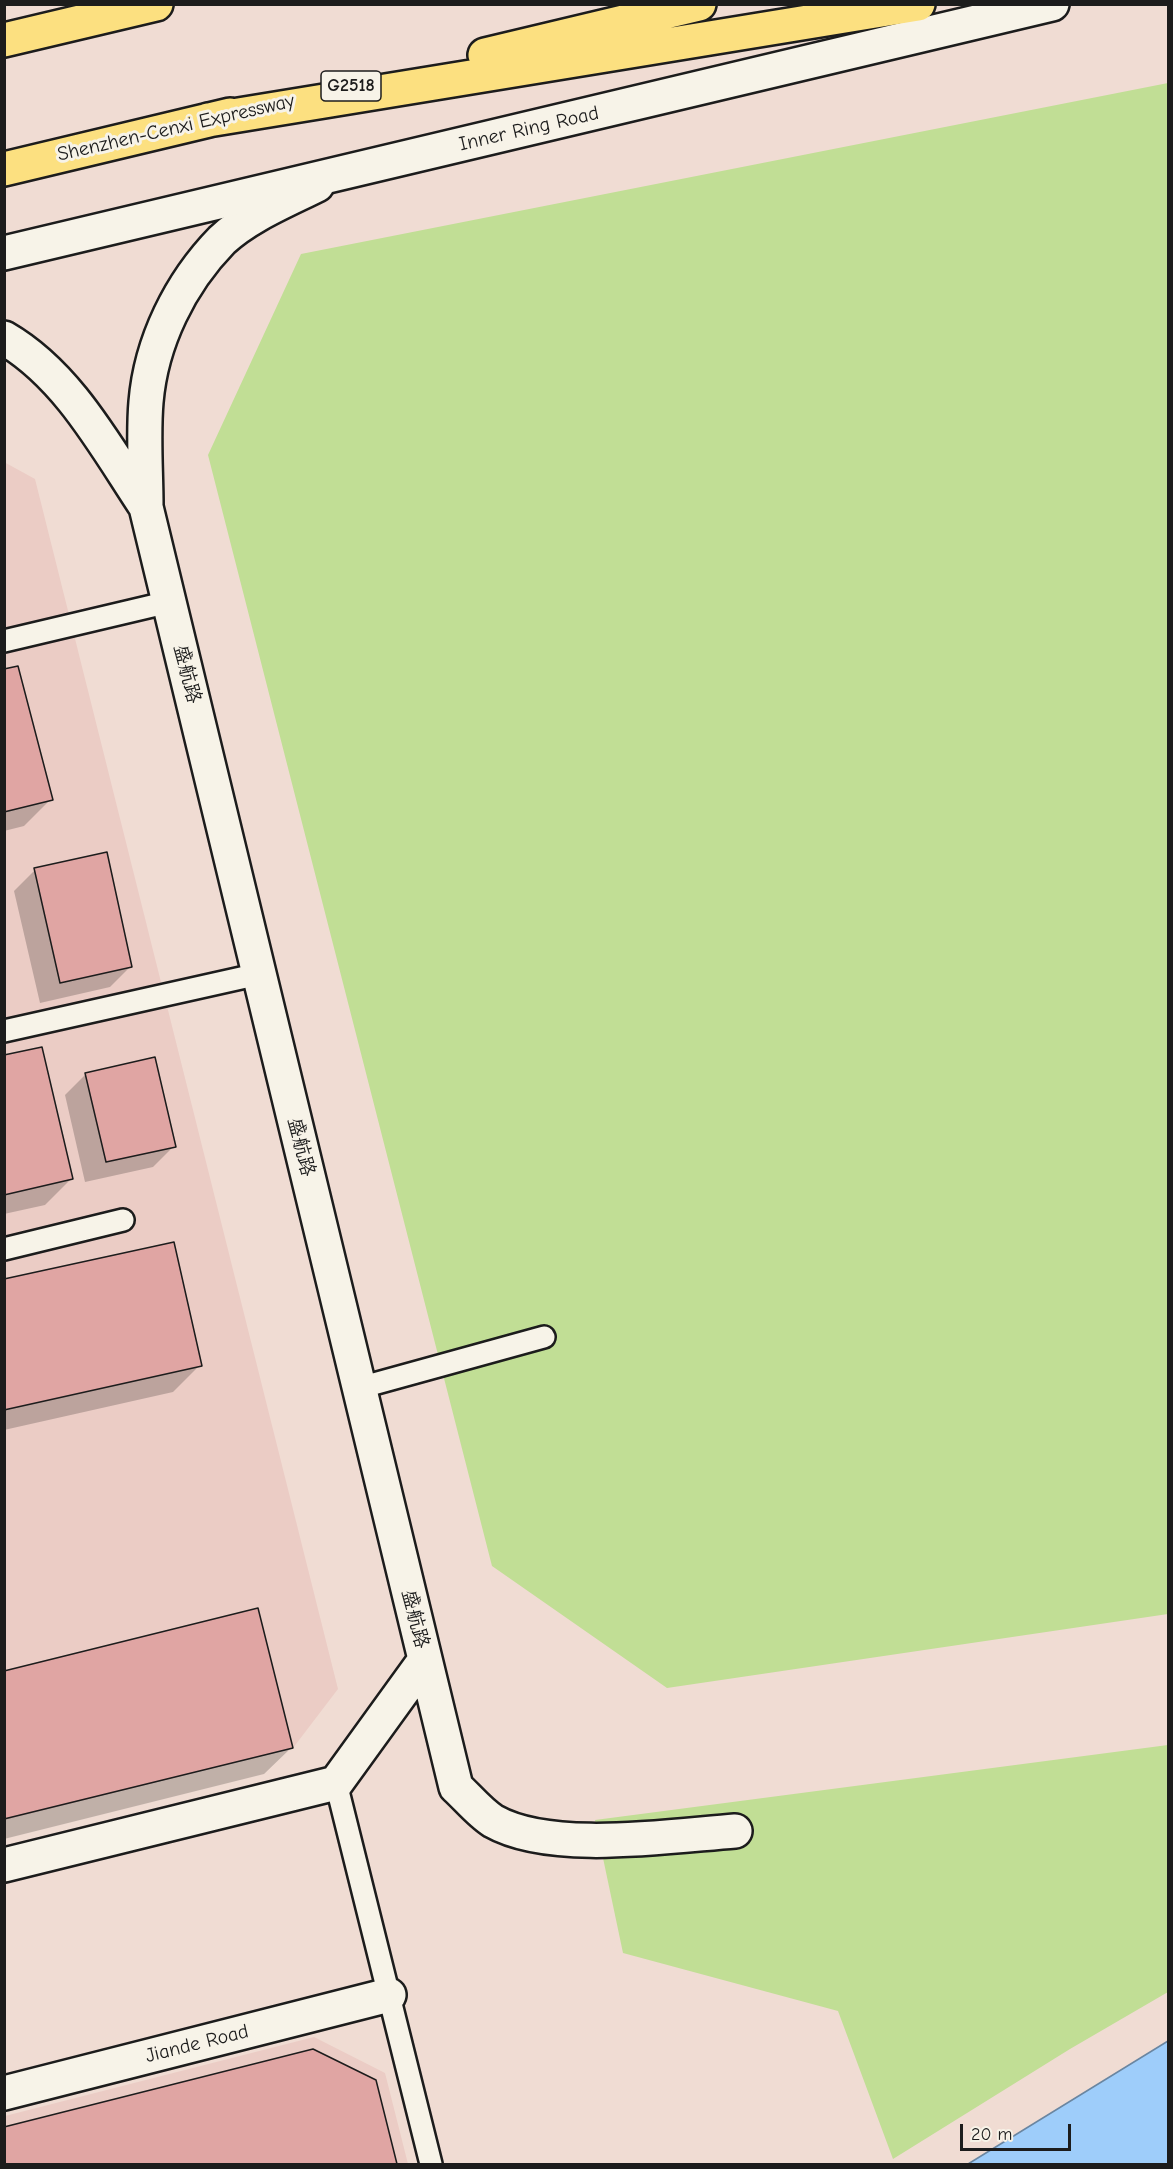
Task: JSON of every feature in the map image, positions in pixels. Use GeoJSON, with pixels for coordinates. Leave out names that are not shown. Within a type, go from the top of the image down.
{"type":"FeatureCollection","features":[{"type":"Feature","properties":{"kind":"highway"},"geometry":{"type":"LineString","coordinates":[[97,18],[140,4]]}},
{"type":"Feature","properties":{"kind":"highway"},"geometry":{"type":"LineString","coordinates":[[4,40],[156,4]]}},
{"type":"Feature","properties":{"kind":"highway","name":"Shenzhen-Cenxi Expressway"},"geometry":{"type":"LineString","coordinates":[[4,169],[699,4]]}},
{"type":"Feature","properties":{"kind":"highway"},"geometry":{"type":"LineString","coordinates":[[208,120],[918,4]]}},
{"type":"Feature","properties":{"kind":"street","name":"Inner Ring Road"},"geometry":{"type":"LineString","coordinates":[[4,253],[1052,4]]}},
{"type":"Feature","properties":{"kind":"street"},"geometry":{"type":"LineString","coordinates":[[146,507],[146,401],[158,340],[184,286],[223,239],[262,213],[337,175]]}},
{"type":"Feature","properties":{"kind":"street"},"geometry":{"type":"LineString","coordinates":[[4,338],[49,373],[77,405],[146,507]]}},
{"type":"Feature","properties":{"kind":"street","name":"盛航路"},"geometry":{"type":"LineString","coordinates":[[146,507],[456,1787],[493,1821],[548,1839],[630,1839],[735,1831]]}},
{"type":"Feature","properties":{"kind":"street"},"geometry":{"type":"LineString","coordinates":[[4,1865],[336,1783],[425,1660]]}},
{"type":"Feature","properties":{"kind":"street","name":"Jiande Road"},"geometry":{"type":"LineString","coordinates":[[4,2093],[389,1995]]}},
{"type":"Feature","properties":{"kind":"lane"},"geometry":{"type":"LineString","coordinates":[[4,641],[169,602]]}},
{"type":"Feature","properties":{"kind":"lane"},"geometry":{"type":"LineString","coordinates":[[4,1031],[259,974]]}},
{"type":"Feature","properties":{"kind":"lane"},"geometry":{"type":"LineString","coordinates":[[4,1249],[123,1220]]}},
{"type":"Feature","properties":{"kind":"lane"},"geometry":{"type":"LineString","coordinates":[[359,1388],[544,1337]]}},
{"type":"Feature","properties":{"kind":"lane"},"geometry":{"type":"LineString","coordinates":[[336,1783],[431,2164]]}},
{"type":"Feature","properties":{"kind":"shaded area"},"geometry":{"type":"Polygon","coordinates":[[[4,462],[35,479],[338,1689],[293,1748],[5,1820],[4,462]]]}},
{"type":"Feature","properties":{"kind":"shaded area"},"geometry":{"type":"Polygon","coordinates":[[[314,2037],[385,2073],[408,2164],[5,2164],[5,2116],[314,2037]]]}},
{"type":"Feature","properties":{"kind":"green space"},"geometry":{"type":"Polygon","coordinates":[[[1168,83],[1168,1614],[667,1688],[492,1566],[208,455],[301,254],[1168,83]]]}},
{"type":"Feature","properties":{"kind":"green space"},"geometry":{"type":"Polygon","coordinates":[[[1168,1745],[1168,1992],[1070,2049],[893,2159],[838,2011],[623,1953],[595,1820],[1168,1745]]]}},
{"type":"Feature","properties":{"kind":"water"},"geometry":{"type":"Polygon","coordinates":[[[1168,2041],[1168,2164],[968,2164],[1168,2041]]]}},
{"type":"Feature","properties":{"kind":"building"},"geometry":{"type":"Polygon","coordinates":[[[18,666],[53,800],[4,812],[4,669],[18,666]]]}},
{"type":"Feature","properties":{"kind":"building"},"geometry":{"type":"Polygon","coordinates":[[[107,852],[132,967],[60,983],[34,868],[107,852]]]}},
{"type":"Feature","properties":{"kind":"building"},"geometry":{"type":"Polygon","coordinates":[[[42,1047],[73,1179],[4,1195],[4,1055],[42,1047]]]}},
{"type":"Feature","properties":{"kind":"building"},"geometry":{"type":"Polygon","coordinates":[[[155,1057],[176,1147],[106,1162],[85,1073],[155,1057]]]}},
{"type":"Feature","properties":{"kind":"building"},"geometry":{"type":"Polygon","coordinates":[[[174,1242],[202,1366],[4,1410],[4,1279],[174,1242]]]}},
{"type":"Feature","properties":{"kind":"building"},"geometry":{"type":"Polygon","coordinates":[[[258,1608],[293,1748],[4,1819],[4,1671],[258,1608]]]}},
{"type":"Feature","properties":{"kind":"building"},"geometry":{"type":"Polygon","coordinates":[[[313,2049],[376,2080],[397,2164],[4,2164],[4,2127],[313,2049]]]}}]}
